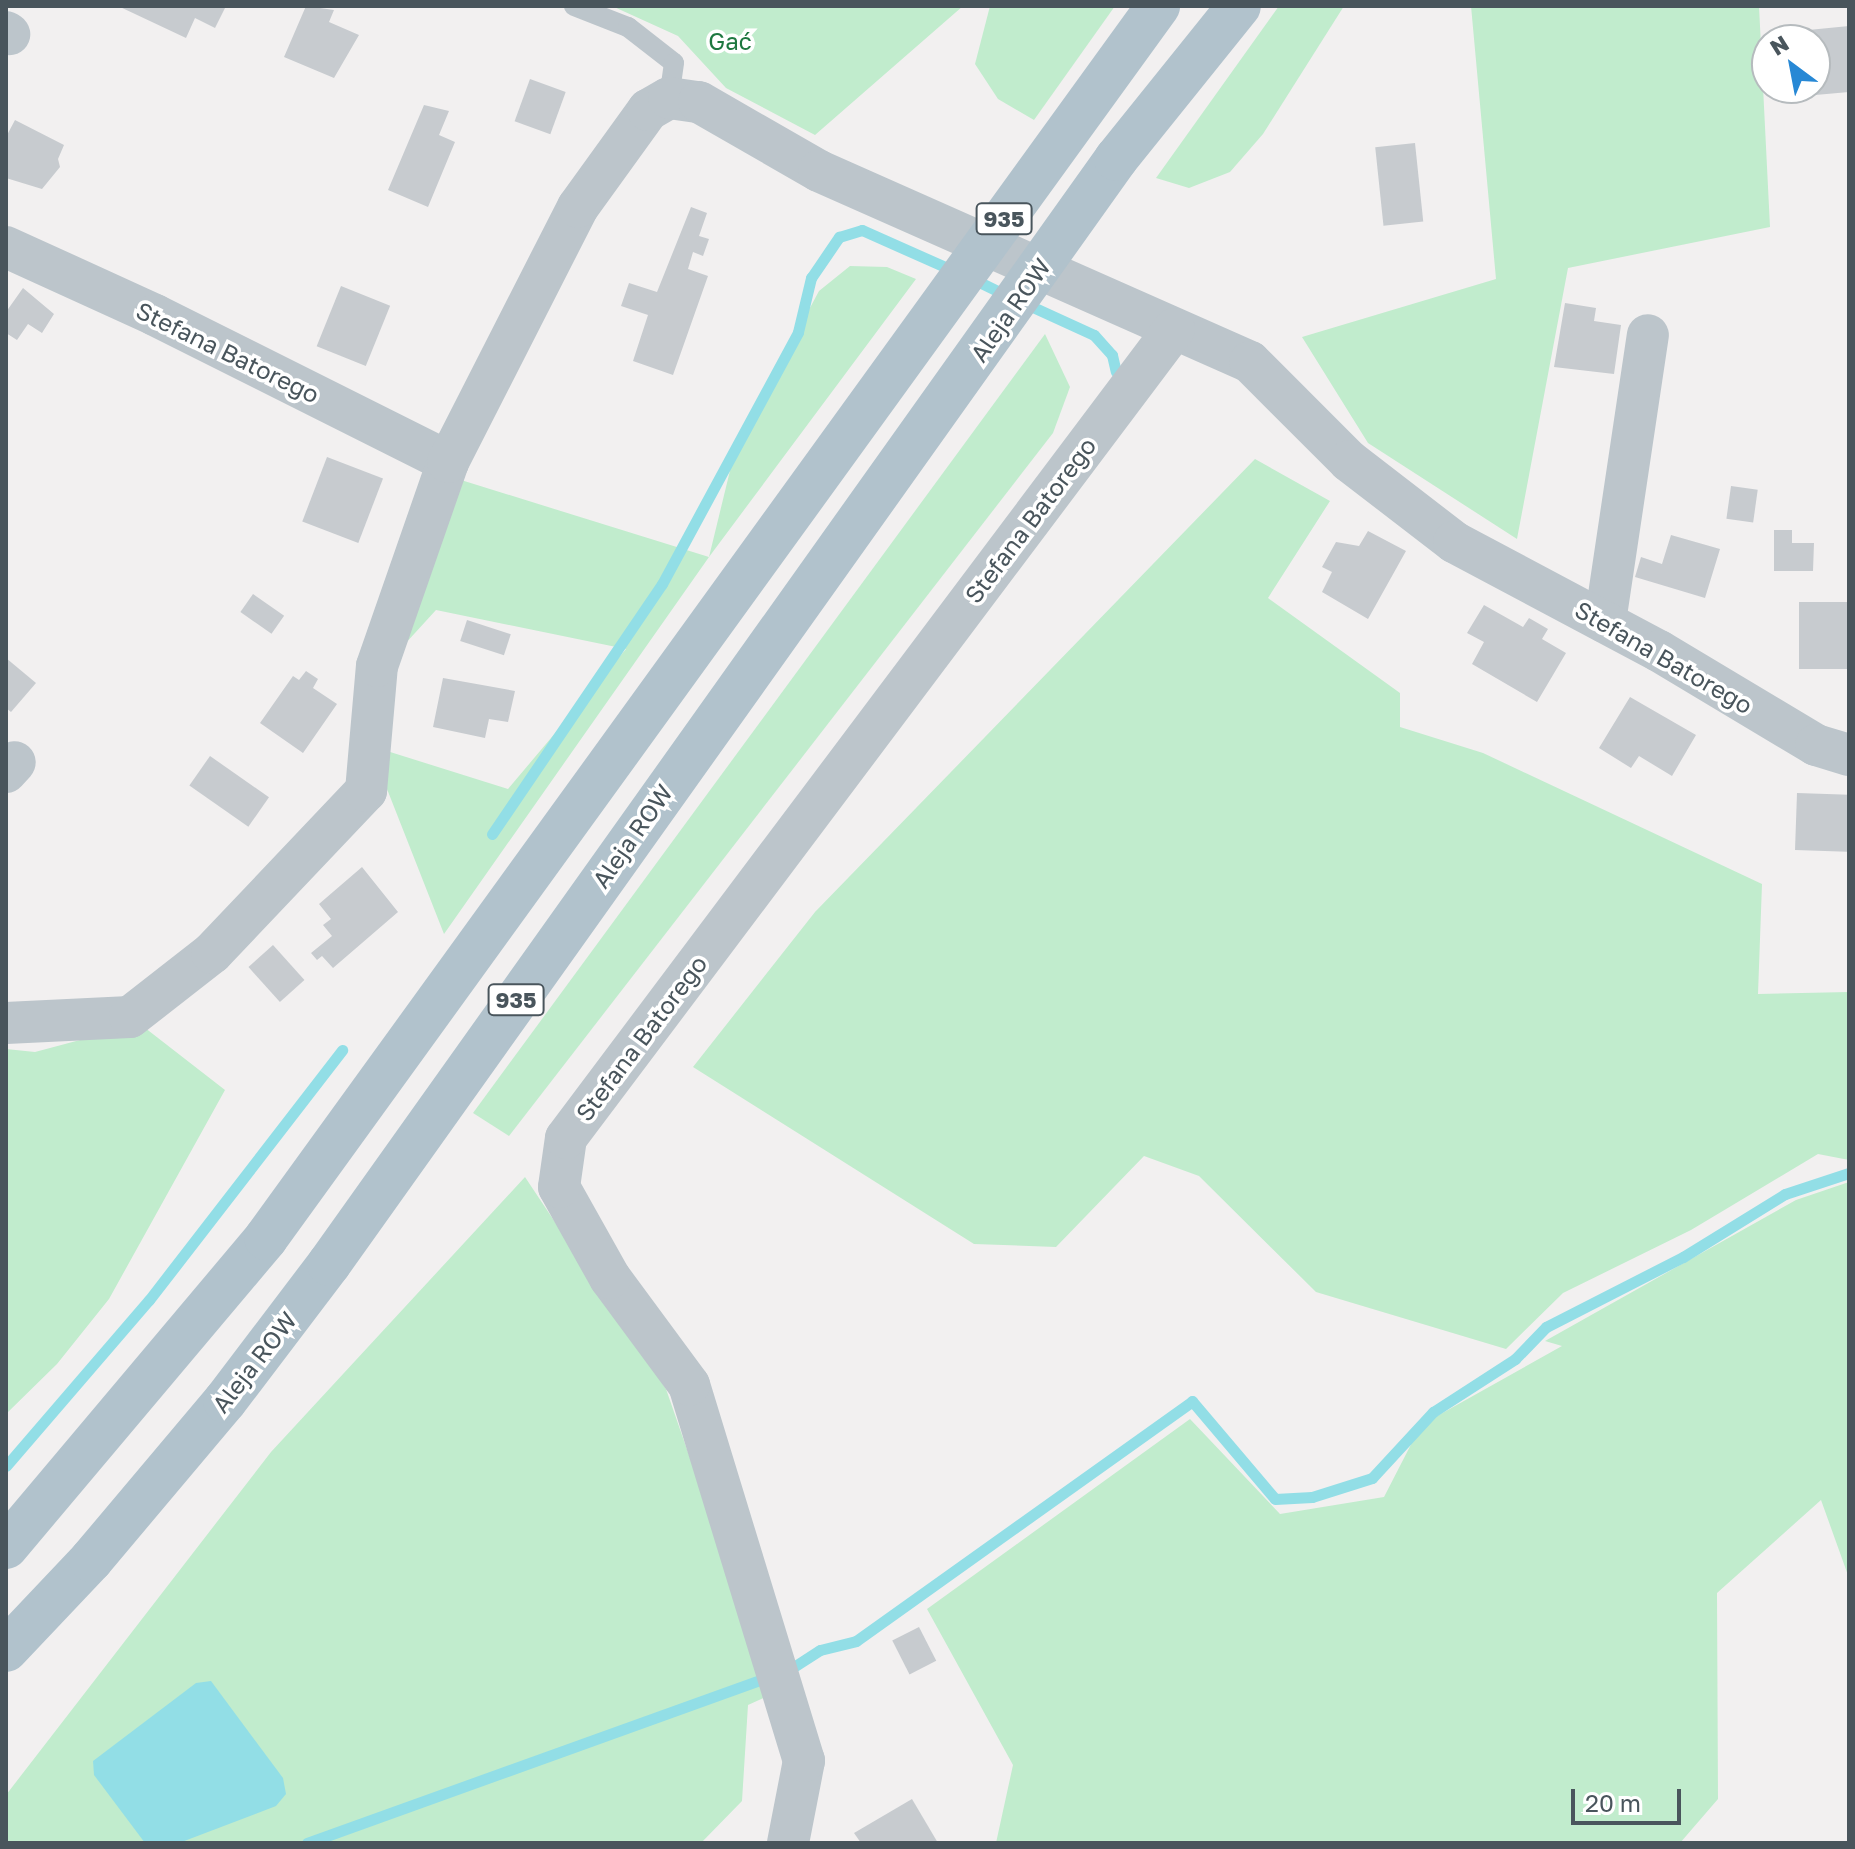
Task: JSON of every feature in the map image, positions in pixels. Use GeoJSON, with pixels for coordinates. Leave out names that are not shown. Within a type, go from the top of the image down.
{"type":"FeatureCollection","features":[{"type":"Feature","properties":{"kind":"main road","name":"935"},"geometry":{"type":"LineString","coordinates":[[6,1547],[266,1238],[1158,6]]}},
{"type":"Feature","properties":{"kind":"main road","name":"Aleja ROW"},"geometry":{"type":"LineString","coordinates":[[6,1650],[91,1560],[225,1401],[329,1264],[1116,159],[1239,6]]}},
{"type":"Feature","properties":{"kind":"street","name":"Stefana Batorego"},"geometry":{"type":"LineString","coordinates":[[669,98],[699,102],[819,171],[1250,362],[1349,461],[1454,542],[1605,622],[1816,745],[1849,755]]}},
{"type":"Feature","properties":{"kind":"street"},"geometry":{"type":"LineString","coordinates":[[6,1023],[130,1017],[212,953],[366,791],[377,666],[448,462],[578,207],[648,110],[669,98]]}},
{"type":"Feature","properties":{"kind":"street","name":"Stefana Batorego"},"geometry":{"type":"LineString","coordinates":[[6,247],[155,315],[448,462]]}},
{"type":"Feature","properties":{"kind":"street","name":"Stefana Batorego"},"geometry":{"type":"LineString","coordinates":[[788,1843],[804,1761],[689,1385],[610,1278],[559,1187],[566,1138],[1174,329]]}},
{"type":"Feature","properties":{"kind":"street"},"geometry":{"type":"LineString","coordinates":[[1605,622],[1648,335]]}},
{"type":"Feature","properties":{"kind":"lane"},"geometry":{"type":"LineString","coordinates":[[574,6],[628,27],[674,63],[669,98]]}},
{"type":"Feature","properties":{"kind":"green space","name":"Gać"},"geometry":{"type":"Polygon","coordinates":[[[612,6],[963,6],[815,135],[726,88],[678,36],[612,6]]]}},
{"type":"Feature","properties":{"kind":"green space"},"geometry":{"type":"Polygon","coordinates":[[[990,6],[1115,6],[1034,120],[998,99],[975,64],[990,6]]]}},
{"type":"Feature","properties":{"kind":"green space"},"geometry":{"type":"Polygon","coordinates":[[[1279,6],[1344,6],[1263,134],[1230,172],[1189,188],[1156,178],[1279,6]]]}},
{"type":"Feature","properties":{"kind":"green space"},"geometry":{"type":"Polygon","coordinates":[[[1471,6],[1759,6],[1760,24],[1751,24],[1751,104],[1764,104],[1770,227],[1568,268],[1517,539],[1368,443],[1302,337],[1496,279],[1471,6]]]}},
{"type":"Feature","properties":{"kind":"green space"},"geometry":{"type":"Polygon","coordinates":[[[850,266],[887,267],[916,279],[709,557],[736,446],[819,291],[850,266]]]}},
{"type":"Feature","properties":{"kind":"green space"},"geometry":{"type":"Polygon","coordinates":[[[1045,334],[1070,387],[1053,433],[509,1136],[473,1113],[1045,334]]]}},
{"type":"Feature","properties":{"kind":"green space"},"geometry":{"type":"Polygon","coordinates":[[[1255,459],[1330,501],[1268,598],[1400,693],[1400,727],[1483,753],[1762,884],[1758,994],[1849,992],[1849,1160],[1818,1154],[1691,1230],[1563,1293],[1506,1349],[1316,1292],[1199,1176],[1144,1156],[1056,1247],[974,1244],[693,1067],[815,912],[1255,459]]]}},
{"type":"Feature","properties":{"kind":"green space"},"geometry":{"type":"Polygon","coordinates":[[[461,480],[709,557],[444,934],[387,789],[387,751],[508,789],[626,649],[436,610],[404,645],[461,480]]]}},
{"type":"Feature","properties":{"kind":"green space"},"geometry":{"type":"Polygon","coordinates":[[[140,1024],[225,1090],[109,1299],[57,1364],[6,1414],[6,1049],[35,1052],[140,1024]]]}},
{"type":"Feature","properties":{"kind":"green space"},"geometry":{"type":"Polygon","coordinates":[[[525,1177],[666,1389],[772,1694],[748,1705],[742,1801],[701,1843],[6,1843],[6,1795],[271,1452],[525,1177]]]}},
{"type":"Feature","properties":{"kind":"green space"},"geometry":{"type":"Polygon","coordinates":[[[1849,1182],[1849,1578],[1821,1500],[1717,1593],[1718,1799],[1680,1843],[996,1843],[1013,1765],[927,1609],[1190,1419],[1280,1514],[1384,1497],[1421,1425],[1562,1346],[1545,1341],[1796,1200],[1849,1182]]]}},
{"type":"Feature","properties":{"kind":"water"},"geometry":{"type":"Polygon","coordinates":[[[211,1681],[283,1778],[286,1794],[276,1806],[179,1843],[145,1843],[94,1775],[93,1761],[196,1683],[211,1681]]]}},
{"type":"Feature","properties":{"kind":"building"},"geometry":{"type":"Polygon","coordinates":[[[118,6],[226,6],[215,28],[195,18],[186,38],[118,6]]]}},
{"type":"Feature","properties":{"kind":"building"},"geometry":{"type":"Polygon","coordinates":[[[306,6],[334,10],[329,22],[359,35],[334,78],[284,57],[306,6]]]}},
{"type":"Feature","properties":{"kind":"building"},"geometry":{"type":"Polygon","coordinates":[[[1849,26],[1849,92],[1831,94],[1831,28],[1849,26]]]}},
{"type":"Feature","properties":{"kind":"building"},"geometry":{"type":"Polygon","coordinates":[[[530,79],[566,92],[550,134],[515,121],[530,79]]]}},
{"type":"Feature","properties":{"kind":"building"},"geometry":{"type":"Polygon","coordinates":[[[424,105],[449,111],[439,135],[455,142],[428,207],[388,190],[424,105]]]}},
{"type":"Feature","properties":{"kind":"building"},"geometry":{"type":"Polygon","coordinates":[[[15,120],[64,145],[58,159],[60,167],[42,189],[6,178],[6,137],[15,120]]]}},
{"type":"Feature","properties":{"kind":"building"},"geometry":{"type":"Polygon","coordinates":[[[1415,143],[1423,222],[1383,226],[1375,147],[1415,143]]]}},
{"type":"Feature","properties":{"kind":"building"},"geometry":{"type":"Polygon","coordinates":[[[691,207],[707,213],[699,236],[709,239],[703,256],[693,252],[688,269],[708,276],[673,375],[633,361],[648,315],[621,306],[629,283],[657,292],[691,207]]]}},
{"type":"Feature","properties":{"kind":"building"},"geometry":{"type":"Polygon","coordinates":[[[341,286],[390,306],[366,366],[317,346],[341,286]]]}},
{"type":"Feature","properties":{"kind":"building"},"geometry":{"type":"Polygon","coordinates":[[[23,288],[54,314],[42,333],[28,324],[17,340],[6,333],[6,312],[23,288]]]}},
{"type":"Feature","properties":{"kind":"building"},"geometry":{"type":"Polygon","coordinates":[[[1565,303],[1596,308],[1594,321],[1621,325],[1614,374],[1554,367],[1565,303]]]}},
{"type":"Feature","properties":{"kind":"building"},"geometry":{"type":"Polygon","coordinates":[[[327,457],[383,479],[358,543],[302,521],[327,457]]]}},
{"type":"Feature","properties":{"kind":"building"},"geometry":{"type":"Polygon","coordinates":[[[1731,486],[1758,490],[1753,522],[1726,519],[1731,486]]]}},
{"type":"Feature","properties":{"kind":"building"},"geometry":{"type":"Polygon","coordinates":[[[1774,530],[1792,530],[1792,543],[1814,543],[1813,571],[1774,571],[1774,530]]]}},
{"type":"Feature","properties":{"kind":"building"},"geometry":{"type":"Polygon","coordinates":[[[1368,531],[1406,551],[1368,619],[1322,592],[1332,572],[1322,567],[1336,542],[1359,546],[1368,531]]]}},
{"type":"Feature","properties":{"kind":"building"},"geometry":{"type":"Polygon","coordinates":[[[1671,535],[1720,549],[1705,598],[1635,577],[1641,557],[1662,564],[1671,535]]]}},
{"type":"Feature","properties":{"kind":"building"},"geometry":{"type":"Polygon","coordinates":[[[253,594],[284,616],[272,634],[240,612],[253,594]]]}},
{"type":"Feature","properties":{"kind":"building"},"geometry":{"type":"Polygon","coordinates":[[[1799,602],[1849,602],[1849,669],[1799,669],[1799,602]]]}},
{"type":"Feature","properties":{"kind":"building"},"geometry":{"type":"Polygon","coordinates":[[[1484,605],[1523,627],[1529,618],[1548,629],[1542,639],[1566,653],[1537,702],[1472,664],[1484,642],[1467,633],[1484,605]]]}},
{"type":"Feature","properties":{"kind":"building"},"geometry":{"type":"Polygon","coordinates":[[[467,620],[511,634],[504,655],[460,641],[467,620]]]}},
{"type":"Feature","properties":{"kind":"building"},"geometry":{"type":"Polygon","coordinates":[[[6,658],[36,683],[11,712],[6,708],[6,658]]]}},
{"type":"Feature","properties":{"kind":"building"},"geometry":{"type":"Polygon","coordinates":[[[306,671],[318,679],[313,688],[337,704],[303,753],[260,723],[293,676],[299,680],[306,671]]]}},
{"type":"Feature","properties":{"kind":"building"},"geometry":{"type":"Polygon","coordinates":[[[443,678],[515,691],[508,722],[489,719],[485,738],[433,727],[443,678]]]}},
{"type":"Feature","properties":{"kind":"building"},"geometry":{"type":"Polygon","coordinates":[[[1630,697],[1696,735],[1672,776],[1639,756],[1631,768],[1599,748],[1630,697]]]}},
{"type":"Feature","properties":{"kind":"building"},"geometry":{"type":"Polygon","coordinates":[[[210,756],[269,797],[248,827],[189,785],[210,756]]]}},
{"type":"Feature","properties":{"kind":"building"},"geometry":{"type":"Polygon","coordinates":[[[1797,793],[1849,795],[1847,852],[1795,850],[1797,793]]]}},
{"type":"Feature","properties":{"kind":"building"},"geometry":{"type":"Polygon","coordinates":[[[362,867],[398,912],[333,968],[322,956],[317,960],[311,953],[332,936],[323,925],[331,919],[319,904],[362,867]]]}},
{"type":"Feature","properties":{"kind":"building"},"geometry":{"type":"Polygon","coordinates":[[[273,945],[304,980],[280,1002],[248,967],[273,945]]]}},
{"type":"Feature","properties":{"kind":"building"},"geometry":{"type":"Polygon","coordinates":[[[919,1627],[936,1661],[910,1674],[892,1641],[919,1627]]]}},
{"type":"Feature","properties":{"kind":"building"},"geometry":{"type":"Polygon","coordinates":[[[912,1799],[938,1843],[861,1843],[854,1833],[912,1799]]]}},
{"type":"Feature","properties":{"kind":"waterway"},"geometry":{"type":"LineString","coordinates":[[492,834],[662,584],[798,332],[811,278],[839,237],[862,230],[954,271]]}},
{"type":"Feature","properties":{"kind":"waterway"},"geometry":{"type":"LineString","coordinates":[[973,279],[1008,296]]}},
{"type":"Feature","properties":{"kind":"waterway"},"geometry":{"type":"LineString","coordinates":[[1024,303],[1094,335],[1112,355],[1116,372]]}},
{"type":"Feature","properties":{"kind":"waterway"},"geometry":{"type":"LineString","coordinates":[[6,1466],[149,1300],[342,1050]]}},
{"type":"Feature","properties":{"kind":"waterway"},"geometry":{"type":"LineString","coordinates":[[792,1668],[820,1650],[856,1641],[1192,1401],[1275,1499],[1312,1497],[1372,1478],[1433,1412],[1515,1359],[1546,1327],[1683,1257],[1785,1194],[1849,1173]]}},
{"type":"Feature","properties":{"kind":"waterway"},"geometry":{"type":"LineString","coordinates":[[307,1843],[762,1679]]}}]}
